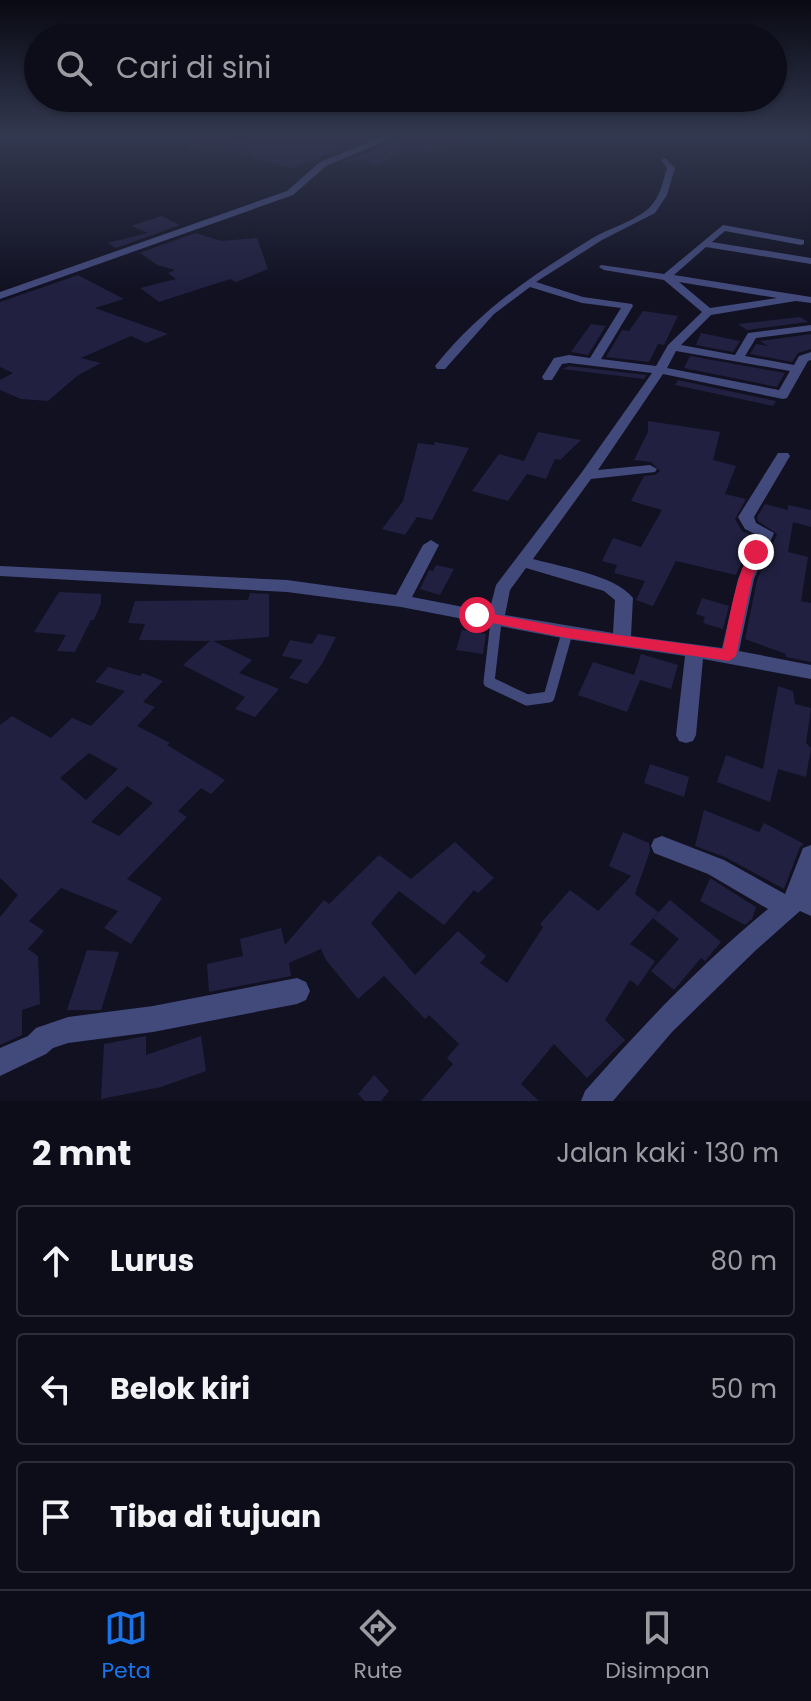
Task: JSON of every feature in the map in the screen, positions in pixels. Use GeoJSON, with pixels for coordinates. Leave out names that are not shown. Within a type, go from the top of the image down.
{"type":"FeatureCollection","features":[{"type":"Feature","properties":{"kind":"street"},"geometry":{"type":"LineString","coordinates":[[0,296],[290,193],[300,185]]}},
{"type":"Feature","properties":{"kind":"street"},"geometry":{"type":"LineString","coordinates":[[441,366],[490,312],[528,283],[599,238],[652,211],[666,185]]}},
{"type":"Feature","properties":{"kind":"street"},"geometry":{"type":"LineString","coordinates":[[666,277],[723,228],[801,242]]}},
{"type":"Feature","properties":{"kind":"street"},"geometry":{"type":"LineString","coordinates":[[704,244],[811,261]]}},
{"type":"Feature","properties":{"kind":"street"},"geometry":{"type":"LineString","coordinates":[[604,267],[811,300]]}},
{"type":"Feature","properties":{"kind":"street"},"geometry":{"type":"LineString","coordinates":[[666,277],[708,312]]}},
{"type":"Feature","properties":{"kind":"street"},"geometry":{"type":"LineString","coordinates":[[528,283],[582,300],[628,306],[594,361]]}},
{"type":"Feature","properties":{"kind":"street"},"geometry":{"type":"LineString","coordinates":[[496,619],[502,589],[587,475],[660,370],[672,347],[708,312],[795,298]]}},
{"type":"Feature","properties":{"kind":"street"},"geometry":{"type":"LineString","coordinates":[[738,359],[752,335],[811,328]]}},
{"type":"Feature","properties":{"kind":"street"},"geometry":{"type":"LineString","coordinates":[[672,347],[797,369]]}},
{"type":"Feature","properties":{"kind":"street"},"geometry":{"type":"LineString","coordinates":[[548,377],[558,361],[594,361],[660,370],[783,395],[803,359],[811,356]]}},
{"type":"Feature","properties":{"kind":"street"},"geometry":{"type":"LineString","coordinates":[[729,656],[746,579],[766,533],[750,526],[746,517],[783,456]]}},
{"type":"Feature","properties":{"kind":"street"},"geometry":{"type":"LineString","coordinates":[[587,475],[650,469]]}},
{"type":"Feature","properties":{"kind":"street"},"geometry":{"type":"LineString","coordinates":[[401,601],[431,545]]}},
{"type":"Feature","properties":{"kind":"street"},"geometry":{"type":"LineString","coordinates":[[522,561],[618,592],[624,598],[622,641]]}},
{"type":"Feature","properties":{"kind":"street"},"geometry":{"type":"LineString","coordinates":[[0,571],[287,586],[401,601],[567,633],[729,656],[811,672]]}},
{"type":"Feature","properties":{"kind":"street"},"geometry":{"type":"LineString","coordinates":[[686,735],[695,651]]}},
{"type":"Feature","properties":{"kind":"street"},"geometry":{"type":"LineString","coordinates":[[662,846],[799,903]]}},
{"type":"Feature","properties":{"kind":"street"},"geometry":{"type":"LineString","coordinates":[[595,1101],[663,1023],[747,942],[799,903],[811,855]]}},
{"type":"Feature","properties":{"kind":"street"},"geometry":{"type":"LineString","coordinates":[[0,1062],[37,1045],[45,1037],[68,1030],[153,1019],[297,991]]}},
{"type":"Feature","properties":{"kind":"lane"},"geometry":{"type":"LineString","coordinates":[[496,619],[489,682],[500,690],[535,702],[549,697],[567,633]]}},
{"type":"Feature","properties":{"kind":"building"},"geometry":{"type":"Polygon","coordinates":[[[161,216],[180,225],[116,248],[107,243],[148,233],[131,226],[161,216]]]}},
{"type":"Feature","properties":{"kind":"building"},"geometry":{"type":"Polygon","coordinates":[[[196,233],[221,241],[257,238],[268,269],[236,282],[230,279],[159,302],[140,288],[176,279],[168,273],[175,270],[157,265],[140,253],[130,256],[196,233]]]}},
{"type":"Feature","properties":{"kind":"building"},"geometry":{"type":"Polygon","coordinates":[[[78,275],[124,299],[95,308],[168,334],[146,343],[131,336],[81,358],[101,363],[77,376],[48,401],[21,399],[0,390],[0,380],[13,373],[0,367],[0,302],[78,275]]]}},
{"type":"Feature","properties":{"kind":"building"},"geometry":{"type":"Polygon","coordinates":[[[643,311],[678,316],[664,345],[658,344],[649,362],[606,357],[622,330],[629,331],[643,311]]]}},
{"type":"Feature","properties":{"kind":"building"},"geometry":{"type":"Polygon","coordinates":[[[800,317],[808,322],[747,330],[738,324],[800,317]]]}},
{"type":"Feature","properties":{"kind":"building"},"geometry":{"type":"Polygon","coordinates":[[[591,324],[606,326],[588,355],[571,352],[591,324]]]}},
{"type":"Feature","properties":{"kind":"building"},"geometry":{"type":"Polygon","coordinates":[[[701,333],[740,341],[733,352],[696,345],[701,333]]]}},
{"type":"Feature","properties":{"kind":"building"},"geometry":{"type":"Polygon","coordinates":[[[811,334],[811,349],[798,353],[792,362],[750,354],[756,344],[768,346],[760,341],[811,334]]]}},
{"type":"Feature","properties":{"kind":"building"},"geometry":{"type":"Polygon","coordinates":[[[690,356],[785,373],[777,387],[684,368],[690,356]]]}},
{"type":"Feature","properties":{"kind":"building"},"geometry":{"type":"Polygon","coordinates":[[[569,366],[647,375],[644,379],[562,369],[569,366]]]}},
{"type":"Feature","properties":{"kind":"building"},"geometry":{"type":"Polygon","coordinates":[[[678,380],[776,401],[773,406],[675,385],[678,380]]]}},
{"type":"Feature","properties":{"kind":"building"},"geometry":{"type":"Polygon","coordinates":[[[648,421],[720,432],[713,460],[736,466],[725,494],[746,499],[735,519],[742,531],[753,536],[736,575],[676,561],[653,606],[636,600],[645,581],[614,573],[617,565],[602,561],[613,538],[641,547],[662,510],[631,501],[644,476],[660,471],[651,462],[634,460],[648,432],[648,421]]]}},
{"type":"Feature","properties":{"kind":"building"},"geometry":{"type":"Polygon","coordinates":[[[538,432],[581,440],[560,460],[555,459],[546,479],[527,474],[508,501],[472,491],[499,454],[524,461],[538,432]]]}},
{"type":"Feature","properties":{"kind":"building"},"geometry":{"type":"Polygon","coordinates":[[[435,442],[469,448],[432,520],[417,517],[405,535],[382,529],[403,501],[418,443],[434,445],[435,442]]]}},
{"type":"Feature","properties":{"kind":"building"},"geometry":{"type":"Polygon","coordinates":[[[765,504],[788,510],[788,505],[811,510],[811,527],[793,522],[788,552],[808,557],[801,601],[811,603],[811,662],[786,657],[786,654],[745,639],[757,580],[777,534],[758,521],[757,517],[765,504]]]}},
{"type":"Feature","properties":{"kind":"building"},"geometry":{"type":"Polygon","coordinates":[[[436,565],[454,569],[440,595],[420,589],[429,570],[433,571],[436,565]]]}},
{"type":"Feature","properties":{"kind":"building"},"geometry":{"type":"Polygon","coordinates":[[[59,592],[101,594],[94,620],[91,620],[75,652],[57,651],[66,635],[34,632],[59,592]]]}},
{"type":"Feature","properties":{"kind":"building"},"geometry":{"type":"Polygon","coordinates":[[[250,593],[269,594],[269,637],[213,641],[252,660],[239,673],[279,689],[255,717],[235,709],[245,697],[183,665],[210,641],[139,640],[145,624],[128,623],[135,601],[248,600],[250,593]]]}},
{"type":"Feature","properties":{"kind":"building"},"geometry":{"type":"Polygon","coordinates":[[[702,598],[729,606],[723,629],[703,623],[705,617],[696,614],[702,598]]]}},
{"type":"Feature","properties":{"kind":"building"},"geometry":{"type":"Polygon","coordinates":[[[462,630],[486,634],[483,654],[456,650],[462,630]]]}},
{"type":"Feature","properties":{"kind":"building"},"geometry":{"type":"Polygon","coordinates":[[[318,634],[336,637],[322,664],[307,684],[289,678],[303,660],[282,656],[290,640],[312,644],[318,634]]]}},
{"type":"Feature","properties":{"kind":"building"},"geometry":{"type":"Polygon","coordinates":[[[641,654],[678,665],[671,689],[640,680],[627,712],[578,695],[593,662],[634,675],[641,654]]]}},
{"type":"Feature","properties":{"kind":"building"},"geometry":{"type":"Polygon","coordinates":[[[108,667],[140,676],[143,673],[163,681],[143,702],[155,707],[137,726],[170,743],[167,745],[225,780],[211,794],[201,788],[178,811],[187,817],[127,879],[162,898],[131,944],[104,928],[118,911],[61,888],[29,921],[44,931],[28,949],[38,956],[40,1004],[22,1010],[22,1035],[0,1045],[0,917],[18,895],[0,878],[0,725],[12,716],[51,738],[72,718],[91,726],[125,691],[95,682],[108,667]],[[89,753],[60,778],[86,800],[118,769],[89,753]],[[127,786],[91,822],[119,836],[153,803],[127,786]]]}},
{"type":"Feature","properties":{"kind":"building"},"geometry":{"type":"Polygon","coordinates":[[[778,686],[793,691],[795,704],[811,708],[806,743],[811,748],[806,777],[778,769],[770,802],[717,782],[726,755],[763,769],[778,686]]]}},
{"type":"Feature","properties":{"kind":"building"},"geometry":{"type":"Polygon","coordinates":[[[650,764],[689,777],[684,797],[644,783],[650,764]]]}},
{"type":"Feature","properties":{"kind":"building"},"geometry":{"type":"Polygon","coordinates":[[[704,810],[759,832],[764,823],[804,844],[800,847],[784,889],[725,857],[695,846],[704,810]]]}},
{"type":"Feature","properties":{"kind":"building"},"geometry":{"type":"Polygon","coordinates":[[[623,832],[649,843],[650,851],[635,894],[658,912],[630,944],[655,961],[638,986],[630,980],[605,1020],[625,1040],[587,1078],[554,1044],[521,1084],[539,1101],[421,1101],[453,1064],[447,1058],[459,1044],[429,1015],[425,1019],[384,976],[358,999],[326,960],[321,949],[289,963],[291,976],[209,992],[207,964],[243,956],[240,939],[281,928],[285,945],[324,900],[329,904],[379,855],[411,879],[455,842],[494,878],[478,893],[474,890],[444,925],[399,891],[371,923],[415,975],[458,931],[486,956],[480,963],[507,983],[543,927],[540,924],[570,890],[598,911],[631,876],[609,866],[623,832]]]}},
{"type":"Feature","properties":{"kind":"building"},"geometry":{"type":"Polygon","coordinates":[[[710,878],[756,907],[752,919],[745,925],[700,901],[710,878]]]}},
{"type":"Feature","properties":{"kind":"building"},"geometry":{"type":"Polygon","coordinates":[[[670,900],[721,942],[705,961],[701,958],[674,990],[651,971],[679,939],[653,918],[670,900]]]}},
{"type":"Feature","properties":{"kind":"building"},"geometry":{"type":"Polygon","coordinates":[[[87,950],[119,952],[101,1010],[67,1010],[87,950]]]}},
{"type":"Feature","properties":{"kind":"building"},"geometry":{"type":"Polygon","coordinates":[[[146,1036],[146,1055],[201,1036],[206,1071],[161,1087],[101,1099],[104,1044],[146,1036]]]}},
{"type":"Feature","properties":{"kind":"building"},"geometry":{"type":"Polygon","coordinates":[[[374,1075],[389,1091],[381,1101],[365,1101],[358,1094],[374,1075]]]}},
{"type":"Feature","properties":{"kind":"route"},"geometry":{"type":"LineString","coordinates":[[477,615],[567,633],[729,656],[746,579],[756,552]]}}]}
